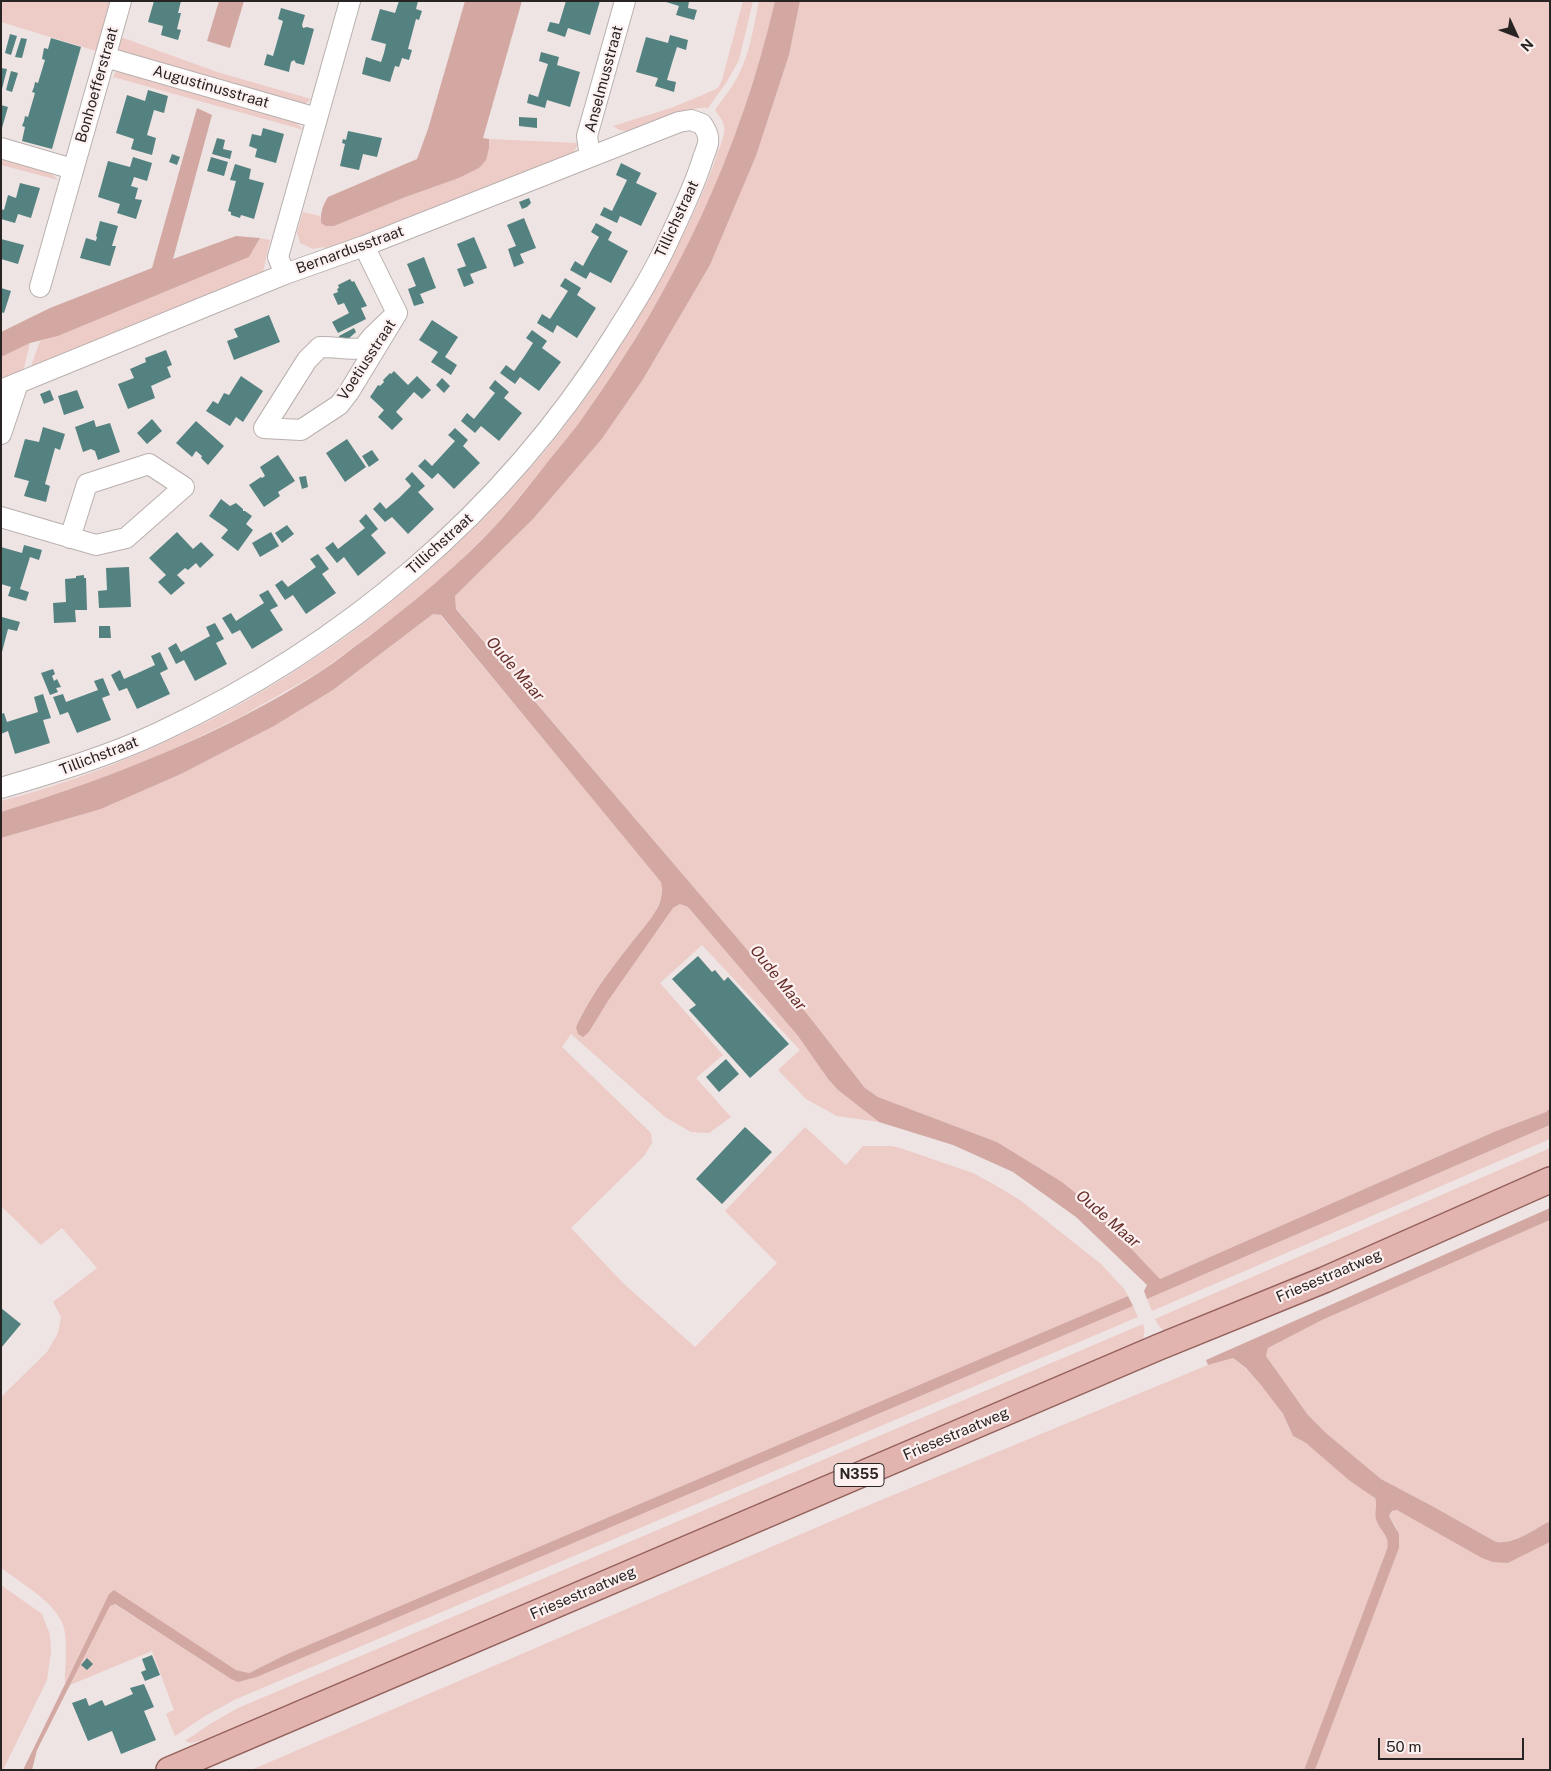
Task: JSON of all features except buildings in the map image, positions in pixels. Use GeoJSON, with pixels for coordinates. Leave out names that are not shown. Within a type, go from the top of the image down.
{"type":"FeatureCollection","features":[{"type":"Feature","properties":{"kind":"main road","name":"Friesestraatweg"},"geometry":{"type":"LineString","coordinates":[[169,1770],[1132,1359],[1324,1280],[1550,1180]]}},
{"type":"Feature","properties":{"kind":"street","name":"Bonhoefferstraat"},"geometry":{"type":"LineString","coordinates":[[40,287],[121,1]]}},
{"type":"Feature","properties":{"kind":"street"},"geometry":{"type":"LineString","coordinates":[[285,274],[278,257],[350,1]]}},
{"type":"Feature","properties":{"kind":"street","name":"Anselmusstraat"},"geometry":{"type":"LineString","coordinates":[[590,156],[587,136],[625,1]]}},
{"type":"Feature","properties":{"kind":"street","name":"Augustinusstraat"},"geometry":{"type":"LineString","coordinates":[[106,57],[317,118]]}},
{"type":"Feature","properties":{"kind":"street","name":"Bernardusstraat"},"geometry":{"type":"LineString","coordinates":[[10,386],[285,274],[364,246],[679,122],[691,120],[702,124]]}},
{"type":"Feature","properties":{"kind":"street","name":"Tillichstraat"},"geometry":{"type":"LineString","coordinates":[[1,788],[88,761],[152,735],[254,682],[360,612],[416,567],[463,524],[510,476],[555,422],[595,366],[630,312],[662,254],[700,168],[708,143],[707,132],[702,124]]}},
{"type":"Feature","properties":{"kind":"street"},"geometry":{"type":"LineString","coordinates":[[1,148],[74,168]]}},
{"type":"Feature","properties":{"kind":"street","name":"Voetiusstraat"},"geometry":{"type":"LineString","coordinates":[[364,246],[397,313]]}},
{"type":"Feature","properties":{"kind":"street","name":"Voetiusstraat"},"geometry":{"type":"LineString","coordinates":[[397,313],[350,392],[338,405],[301,430],[264,428],[308,360],[320,347],[334,346],[351,350],[363,348],[397,313]]}},
{"type":"Feature","properties":{"kind":"street"},"geometry":{"type":"LineString","coordinates":[[1,434],[10,386]]}},
{"type":"Feature","properties":{"kind":"street"},"geometry":{"type":"LineString","coordinates":[[1,517],[70,538],[96,545],[126,538],[184,487],[149,464],[87,484],[70,538]]}},
{"type":"Feature","properties":{"kind":"shaded area"},"geometry":{"type":"Polygon","coordinates":[[[1,1],[111,1],[96,51],[1,22],[1,1]]]}},
{"type":"Feature","properties":{"kind":"shaded area"},"geometry":{"type":"Polygon","coordinates":[[[219,1],[244,1],[230,48],[207,41],[219,1]]]}},
{"type":"Feature","properties":{"kind":"shaded area"},"geometry":{"type":"Polygon","coordinates":[[[465,1],[522,1],[483,138],[489,139],[486,160],[479,168],[459,178],[334,226],[326,226],[321,223],[322,209],[328,197],[417,159],[428,129],[465,1]]]}},
{"type":"Feature","properties":{"kind":"shaded area"},"geometry":{"type":"Polygon","coordinates":[[[743,1],[753,1],[739,60],[726,83],[708,108],[697,108],[646,128],[633,131],[622,131],[613,126],[671,108],[718,88],[722,80],[743,1]]]}},
{"type":"Feature","properties":{"kind":"shaded area"},"geometry":{"type":"Polygon","coordinates":[[[759,1],[775,1],[766,41],[724,166],[706,208],[672,277],[625,356],[585,416],[498,523],[448,573],[398,614],[321,671],[242,716],[153,759],[69,790],[1,812],[1,801],[79,777],[154,747],[227,711],[297,670],[363,624],[426,573],[485,517],[540,457],[580,406],[616,353],[665,269],[695,210],[722,143],[724,127],[715,110],[734,83],[743,66],[759,1]]]}},
{"type":"Feature","properties":{"kind":"shaded area"},"geometry":{"type":"Polygon","coordinates":[[[775,1],[800,1],[789,55],[756,156],[710,265],[642,381],[601,440],[533,519],[455,596],[456,609],[750,953],[797,1001],[865,1088],[878,1097],[997,1142],[1062,1182],[1087,1202],[1160,1279],[1496,1131],[1546,1112],[1550,1108],[1550,1125],[1147,1299],[1144,1291],[1147,1285],[1076,1217],[1013,1172],[953,1145],[879,1122],[838,1090],[798,1036],[688,907],[680,904],[673,908],[608,1001],[589,1032],[583,1037],[578,1034],[576,1027],[593,995],[658,907],[662,894],[661,882],[441,615],[433,614],[333,690],[274,726],[181,774],[101,809],[1,838],[1,812],[125,769],[205,735],[283,695],[320,672],[419,597],[497,524],[581,420],[649,317],[676,267],[724,164],[761,57],[775,1]]]}},
{"type":"Feature","properties":{"kind":"shaded area"},"geometry":{"type":"Polygon","coordinates":[[[800,1],[1550,1],[1550,1108],[1546,1112],[1496,1131],[1160,1279],[1087,1203],[1062,1182],[997,1142],[878,1097],[865,1088],[797,1001],[750,953],[456,608],[455,596],[533,519],[601,440],[642,381],[710,265],[756,156],[789,55],[800,1]]]}},
{"type":"Feature","properties":{"kind":"shaded area"},"geometry":{"type":"Polygon","coordinates":[[[118,36],[217,72],[311,99],[304,105],[122,54],[118,46],[118,36]]]}},
{"type":"Feature","properties":{"kind":"shaded area"},"geometry":{"type":"Polygon","coordinates":[[[116,71],[292,119],[304,130],[113,77],[116,71]]]}},
{"type":"Feature","properties":{"kind":"shaded area"},"geometry":{"type":"Polygon","coordinates":[[[197,108],[212,115],[173,259],[236,236],[260,238],[249,257],[58,336],[30,343],[1,357],[1,332],[50,308],[152,268],[197,108]]]}},
{"type":"Feature","properties":{"kind":"shaded area"},"geometry":{"type":"Polygon","coordinates":[[[489,139],[578,143],[574,152],[566,159],[328,252],[324,247],[313,249],[300,243],[297,232],[303,212],[320,216],[321,223],[334,226],[459,178],[479,168],[489,148],[489,139]]]}},
{"type":"Feature","properties":{"kind":"shaded area"},"geometry":{"type":"Polygon","coordinates":[[[1,158],[50,172],[58,180],[1,165],[1,158]]]}},
{"type":"Feature","properties":{"kind":"shaded area"},"geometry":{"type":"Polygon","coordinates":[[[260,238],[270,240],[263,272],[258,279],[30,369],[40,341],[58,336],[249,257],[260,238]]]}},
{"type":"Feature","properties":{"kind":"shaded area"},"geometry":{"type":"Polygon","coordinates":[[[30,343],[23,372],[1,381],[1,357],[30,343]]]}},
{"type":"Feature","properties":{"kind":"shaded area"},"geometry":{"type":"Polygon","coordinates":[[[433,614],[440,615],[662,882],[658,907],[600,985],[576,1027],[589,1032],[608,1001],[673,908],[680,904],[688,907],[798,1036],[838,1090],[879,1122],[837,1116],[806,1099],[778,1070],[800,1050],[702,945],[660,983],[723,1055],[696,1078],[731,1117],[709,1133],[691,1132],[665,1117],[571,1034],[562,1047],[651,1133],[652,1143],[644,1156],[571,1228],[624,1284],[695,1347],[777,1263],[725,1211],[805,1127],[846,1165],[863,1146],[891,1146],[973,1173],[1020,1200],[1101,1264],[1125,1290],[1128,1296],[285,1655],[249,1673],[236,1670],[114,1590],[109,1594],[65,1683],[65,1631],[59,1617],[45,1601],[1,1568],[1,1397],[47,1352],[58,1333],[61,1317],[53,1302],[97,1268],[62,1228],[41,1245],[1,1206],[1,838],[101,809],[181,774],[274,726],[333,690],[433,614]]]}},
{"type":"Feature","properties":{"kind":"shaded area"},"geometry":{"type":"Polygon","coordinates":[[[1550,1125],[1550,1139],[1152,1311],[1147,1299],[1550,1125]]]}},
{"type":"Feature","properties":{"kind":"shaded area"},"geometry":{"type":"Polygon","coordinates":[[[1550,1148],[1550,1167],[1170,1332],[1165,1331],[1157,1324],[1155,1319],[1550,1148]]]}},
{"type":"Feature","properties":{"kind":"shaded area"},"geometry":{"type":"Polygon","coordinates":[[[1550,1208],[1550,1220],[1322,1320],[1268,1348],[1266,1356],[1308,1415],[1326,1433],[1381,1479],[1496,1542],[1517,1539],[1550,1521],[1550,1542],[1508,1563],[1493,1562],[1482,1558],[1397,1510],[1392,1511],[1389,1516],[1399,1534],[1399,1548],[1315,1770],[1304,1770],[1388,1544],[1386,1536],[1376,1519],[1375,1498],[1350,1481],[1306,1443],[1293,1436],[1283,1414],[1246,1368],[1233,1358],[1208,1365],[1206,1360],[1550,1208]]]}},
{"type":"Feature","properties":{"kind":"shaded area"},"geometry":{"type":"Polygon","coordinates":[[[1550,1220],[1550,1521],[1517,1539],[1496,1542],[1381,1479],[1326,1433],[1308,1415],[1266,1356],[1268,1348],[1322,1320],[1550,1220]]]}},
{"type":"Feature","properties":{"kind":"shaded area"},"geometry":{"type":"Polygon","coordinates":[[[1128,1296],[1133,1306],[257,1677],[238,1682],[231,1679],[115,1604],[110,1606],[37,1750],[32,1770],[23,1770],[109,1594],[114,1590],[236,1670],[249,1673],[285,1655],[1128,1296]]]}},
{"type":"Feature","properties":{"kind":"shaded area"},"geometry":{"type":"Polygon","coordinates":[[[1133,1306],[1138,1317],[234,1700],[175,1736],[166,1714],[174,1710],[152,1651],[70,1685],[110,1606],[114,1604],[231,1679],[247,1680],[1133,1306]]]}},
{"type":"Feature","properties":{"kind":"shaded area"},"geometry":{"type":"Polygon","coordinates":[[[1143,1324],[1144,1335],[1140,1345],[221,1736],[191,1743],[185,1741],[238,1708],[1143,1324]]]}},
{"type":"Feature","properties":{"kind":"shaded area"},"geometry":{"type":"Polygon","coordinates":[[[1233,1358],[1267,1392],[1297,1439],[1306,1443],[1375,1498],[1377,1519],[1387,1539],[1387,1549],[1304,1770],[251,1770],[862,1508],[1208,1365],[1233,1358]]]}},
{"type":"Feature","properties":{"kind":"shaded area"},"geometry":{"type":"Polygon","coordinates":[[[1397,1510],[1508,1563],[1550,1542],[1550,1770],[1315,1770],[1399,1548],[1396,1527],[1389,1516],[1393,1511],[1397,1510]]]}},
{"type":"Feature","properties":{"kind":"shaded area"},"geometry":{"type":"Polygon","coordinates":[[[1,1585],[42,1614],[50,1635],[51,1652],[47,1680],[3,1770],[1,1770],[1,1585]]]}},
{"type":"Feature","properties":{"kind":"water label","name":"Oude Maar"},"geometry":{"type":"Point","coordinates":[515,669]}},
{"type":"Feature","properties":{"kind":"water label","name":"Oude Maar"},"geometry":{"type":"Point","coordinates":[778,978]}},
{"type":"Feature","properties":{"kind":"water label","name":"Oude Maar"},"geometry":{"type":"Point","coordinates":[1108,1219]}}]}
